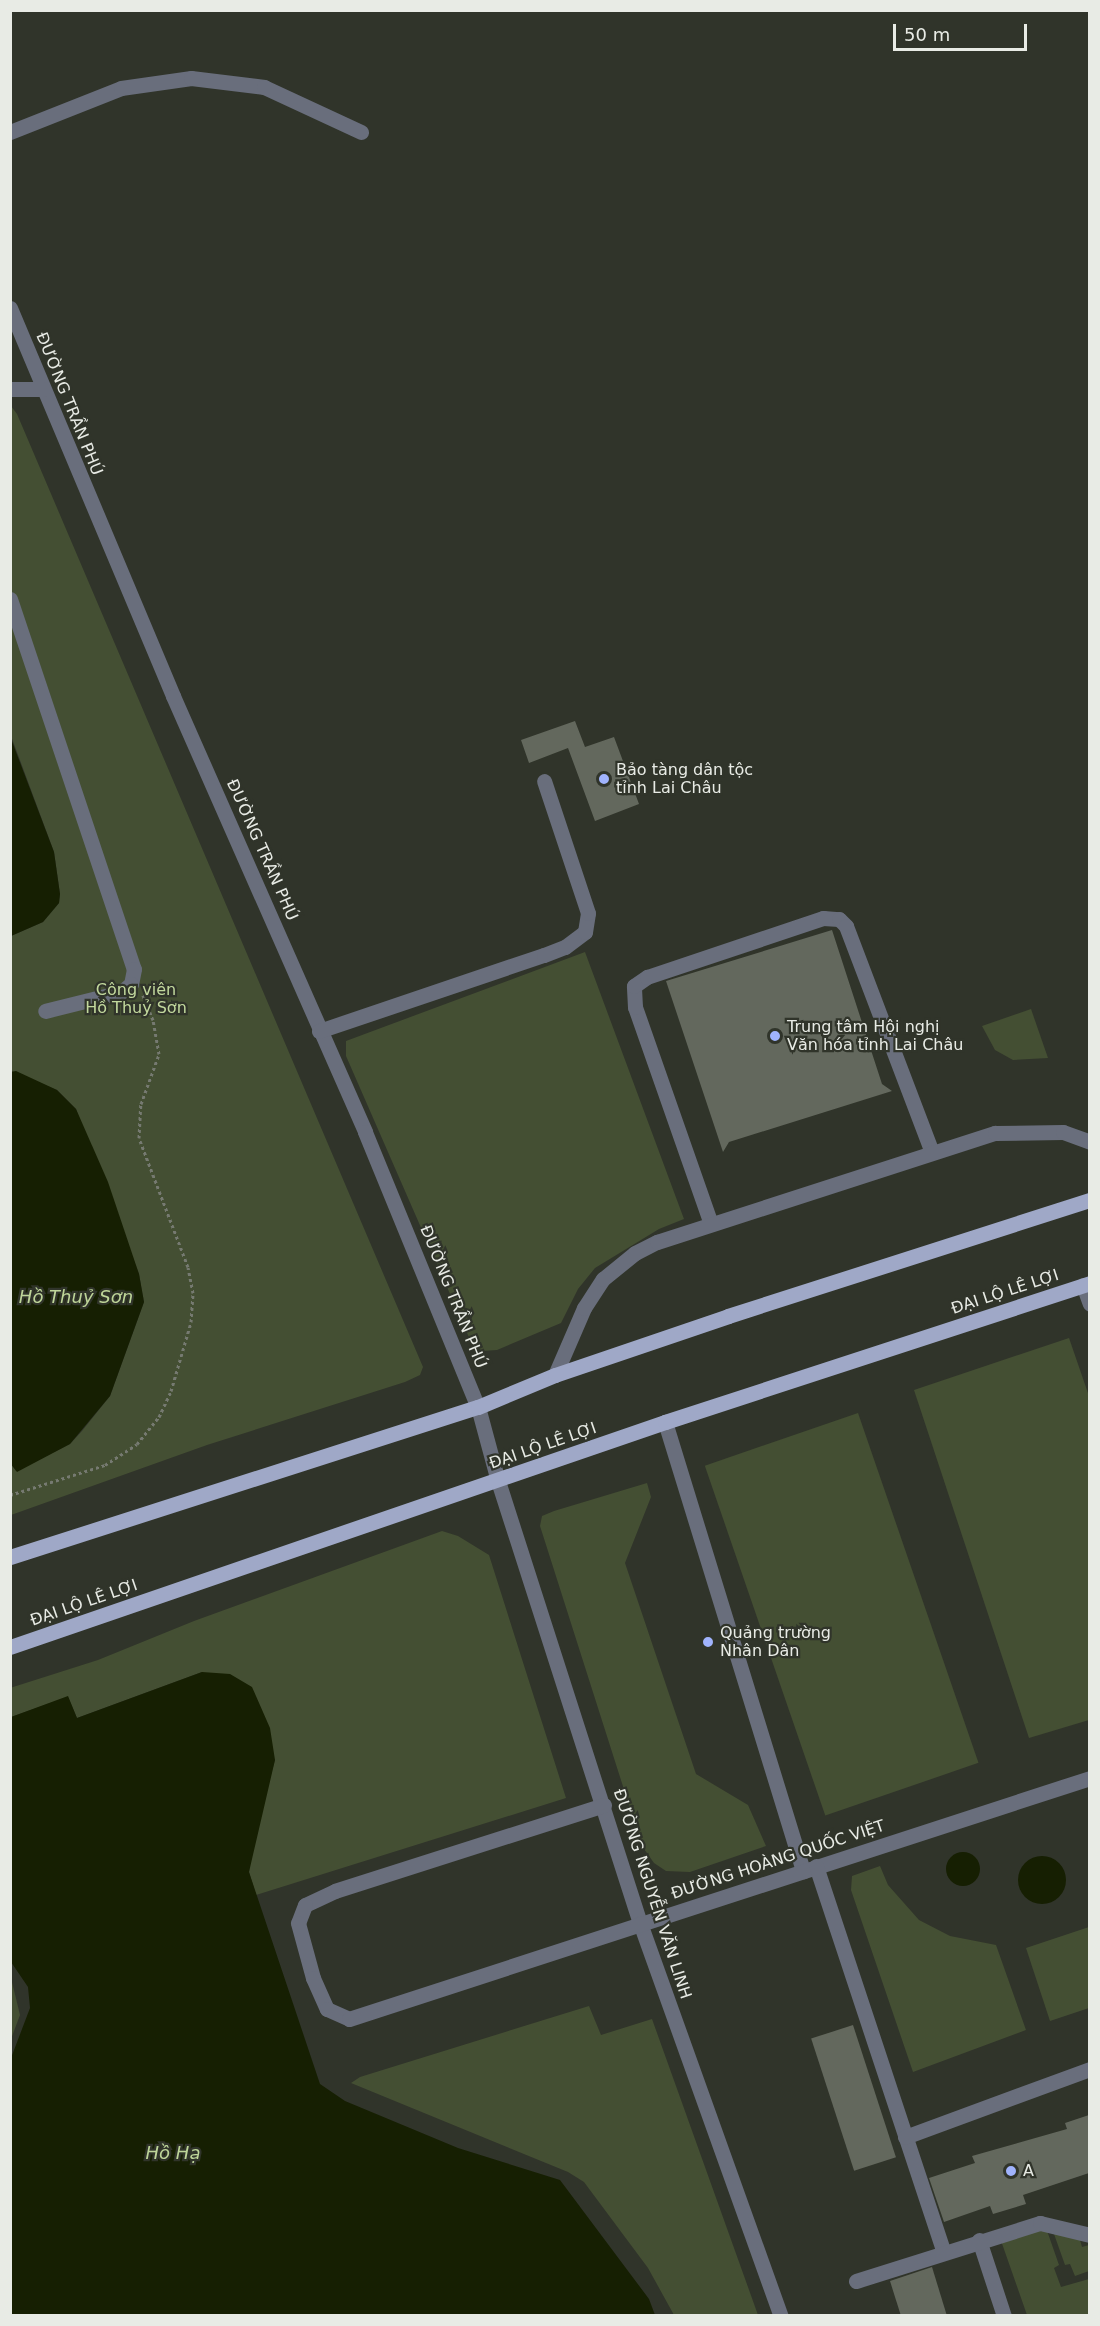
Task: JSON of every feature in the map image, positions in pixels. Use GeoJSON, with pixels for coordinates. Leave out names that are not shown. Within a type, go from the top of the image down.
{"type":"FeatureCollection","features":[{"type":"Feature","properties":{"kind":"main road"},"geometry":{"type":"LineString","coordinates":[[10,1557],[478,1407],[555,1375],[1089,1200]]}},
{"type":"Feature","properties":{"kind":"main road","name":"ĐẠI LỘ LÊ LỢI"},"geometry":{"type":"LineString","coordinates":[[10,1647],[665,1422],[1086,1284]]}},
{"type":"Feature","properties":{"kind":"street"},"geometry":{"type":"LineString","coordinates":[[10,132],[121,88],[191,78],[264,87],[361,132]]}},
{"type":"Feature","properties":{"kind":"street","name":"ĐƯỜNG TRẦN PHÚ"},"geometry":{"type":"LineString","coordinates":[[10,308],[320,1031],[478,1407],[498,1481]]}},
{"type":"Feature","properties":{"kind":"street"},"geometry":{"type":"LineString","coordinates":[[10,389],[43,389]]}},
{"type":"Feature","properties":{"kind":"street"},"geometry":{"type":"LineString","coordinates":[[10,599],[134,969],[131,984],[121,992],[45,1011]]}},
{"type":"Feature","properties":{"kind":"street"},"geometry":{"type":"LineString","coordinates":[[320,1031],[544,956],[572,944],[585,932],[588,913],[544,781]]}},
{"type":"Feature","properties":{"kind":"street"},"geometry":{"type":"LineString","coordinates":[[711,1224],[635,1007],[634,986],[647,976],[823,918],[839,919],[849,932],[932,1152]]}},
{"type":"Feature","properties":{"kind":"street"},"geometry":{"type":"LineString","coordinates":[[555,1375],[584,1308],[603,1279],[635,1253],[711,1224],[932,1152],[1015,1130],[1063,1132],[1089,1142]]}},
{"type":"Feature","properties":{"kind":"street"},"geometry":{"type":"LineString","coordinates":[[1086,1284],[1089,1304]]}},
{"type":"Feature","properties":{"kind":"street"},"geometry":{"type":"LineString","coordinates":[[665,1422],[810,1868],[943,2251]]}},
{"type":"Feature","properties":{"kind":"street","name":"ĐƯỜNG NGUYỄN VĂN LINH"},"geometry":{"type":"LineString","coordinates":[[498,1481],[604,1805],[640,1923],[781,2316]]}},
{"type":"Feature","properties":{"kind":"street","name":"ĐƯỜNG HOÀNG QUỐC VIỆT"},"geometry":{"type":"LineString","coordinates":[[604,1805],[335,1892],[304,1905],[298,1923],[313,1978],[327,2009],[349,2019],[1089,1778]]}},
{"type":"Feature","properties":{"kind":"street"},"geometry":{"type":"LineString","coordinates":[[905,2137],[1089,2069]]}},
{"type":"Feature","properties":{"kind":"street"},"geometry":{"type":"LineString","coordinates":[[856,2281],[943,2251],[1040,2223],[1089,2235]]}},
{"type":"Feature","properties":{"kind":"street"},"geometry":{"type":"LineString","coordinates":[[979,2240],[1004,2316]]}},
{"type":"Feature","properties":{"kind":"path"},"geometry":{"type":"LineString","coordinates":[[10,1496],[105,1465],[137,1444],[159,1417],[171,1391],[191,1322],[193,1293],[188,1267],[139,1138],[141,1104],[159,1054],[153,1020],[139,985]]}},
{"type":"Feature","properties":{"kind":"green space","name":"Công viên Hồ Thuỷ Sơn"},"geometry":{"type":"Polygon","coordinates":[[[11,406],[17,414],[423,1367],[420,1375],[405,1382],[207,1445],[11,1515],[11,1463],[16,1471],[70,1444],[82,1431],[110,1396],[144,1302],[139,1274],[76,1109],[57,1090],[11,1071],[11,936],[43,922],[59,903],[60,894],[54,852],[11,736],[11,406]]]}},
{"type":"Feature","properties":{"kind":"green space"},"geometry":{"type":"Polygon","coordinates":[[[585,952],[684,1219],[659,1229],[595,1268],[578,1289],[561,1323],[497,1350],[482,1351],[471,1342],[346,1056],[346,1041],[585,952]]]}},
{"type":"Feature","properties":{"kind":"green space"},"geometry":{"type":"Polygon","coordinates":[[[1031,1009],[1048,1058],[1013,1060],[995,1050],[982,1026],[1031,1009]]]}},
{"type":"Feature","properties":{"kind":"green space"},"geometry":{"type":"Polygon","coordinates":[[[1069,1338],[1090,1399],[1089,1720],[1029,1738],[914,1390],[1069,1338]]]}},
{"type":"Feature","properties":{"kind":"green space"},"geometry":{"type":"Polygon","coordinates":[[[858,1413],[978,1763],[825,1816],[705,1466],[858,1413]]]}},
{"type":"Feature","properties":{"kind":"green space"},"geometry":{"type":"Polygon","coordinates":[[[647,1483],[651,1497],[625,1563],[696,1774],[748,1805],[766,1846],[690,1872],[666,1871],[654,1863],[642,1846],[540,1526],[542,1516],[554,1511],[647,1483]]]}},
{"type":"Feature","properties":{"kind":"green space"},"geometry":{"type":"Polygon","coordinates":[[[442,1531],[458,1536],[489,1555],[566,1798],[256,1895],[249,1872],[252,1844],[275,1760],[202,1672],[77,1718],[68,1697],[11,1717],[10,1688],[98,1660],[194,1621],[442,1531]]]}},
{"type":"Feature","properties":{"kind":"green space"},"geometry":{"type":"Polygon","coordinates":[[[880,1866],[888,1885],[919,1920],[950,1936],[996,1945],[1026,2030],[913,2072],[851,1890],[852,1876],[880,1866]]]}},
{"type":"Feature","properties":{"kind":"green space"},"geometry":{"type":"Polygon","coordinates":[[[1089,1927],[1089,2008],[1050,2021],[1026,1948],[1089,1927]]]}},
{"type":"Feature","properties":{"kind":"green space"},"geometry":{"type":"Polygon","coordinates":[[[11,1978],[20,2015],[11,2039],[11,1978]]]}},
{"type":"Feature","properties":{"kind":"green space"},"geometry":{"type":"Polygon","coordinates":[[[589,2006],[601,2035],[652,2019],[758,2315],[674,2315],[648,2268],[584,2182],[568,2172],[351,2083],[360,2077],[589,2006]]]}},
{"type":"Feature","properties":{"kind":"green space"},"geometry":{"type":"Polygon","coordinates":[[[1044,2222],[1059,2265],[1054,2268],[1061,2287],[1089,2279],[1089,2315],[1027,2315],[999,2235],[1044,2222]]]}},
{"type":"Feature","properties":{"kind":"green space"},"geometry":{"type":"Polygon","coordinates":[[[1076,2226],[1082,2247],[1089,2245],[1089,2271],[1075,2276],[1070,2264],[1065,2265],[1054,2234],[1076,2226]]]}},
{"type":"Feature","properties":{"kind":"water"},"geometry":{"type":"Polygon","coordinates":[[[10,736],[54,852],[60,894],[59,903],[43,922],[11,936],[10,736]]]}},
{"type":"Feature","properties":{"kind":"water","name":"Hồ Thuỷ Sơn"},"geometry":{"type":"Polygon","coordinates":[[[16,1071],[57,1090],[76,1109],[108,1182],[139,1274],[144,1302],[110,1396],[70,1444],[17,1472],[10,1463],[10,1072],[16,1071]]]}},
{"type":"Feature","properties":{"kind":"water","name":"Hồ Hạ"},"geometry":{"type":"Polygon","coordinates":[[[202,1672],[230,1674],[252,1687],[270,1728],[275,1760],[249,1872],[320,2084],[345,2101],[458,2148],[560,2180],[649,2299],[655,2315],[11,2315],[11,2058],[30,2008],[28,1987],[11,1962],[11,1717],[68,1696],[77,1718],[202,1672]]]}},
{"type":"Feature","properties":{"kind":"water"},"geometry":{"type":"Polygon","coordinates":[[[963,1852],[975,1857],[980,1869],[975,1881],[963,1886],[951,1881],[946,1869],[951,1857],[963,1852]]]}},
{"type":"Feature","properties":{"kind":"water"},"geometry":{"type":"Polygon","coordinates":[[[1042,1856],[1059,1863],[1066,1880],[1059,1897],[1042,1904],[1025,1897],[1018,1880],[1025,1863],[1042,1856]]]}},
{"type":"Feature","properties":{"kind":"building","name":"Bảo tàng dân tộc tỉnh Lai Châu"},"geometry":{"type":"Polygon","coordinates":[[[575,721],[585,747],[614,737],[639,804],[595,821],[568,748],[529,763],[521,740],[575,721]]]}},
{"type":"Feature","properties":{"kind":"building","name":"Trung tâm Hội nghị Văn hóa tỉnh Lai Châu"},"geometry":{"type":"Polygon","coordinates":[[[832,930],[882,1084],[892,1091],[729,1142],[723,1152],[666,981],[832,930]]]}},
{"type":"Feature","properties":{"kind":"building"},"geometry":{"type":"Polygon","coordinates":[[[853,2025],[896,2157],[854,2171],[811,2039],[853,2025]]]}},
{"type":"Feature","properties":{"kind":"building","name":"A"},"geometry":{"type":"Polygon","coordinates":[[[1089,2115],[1089,2173],[1023,2195],[1026,2204],[993,2214],[990,2206],[944,2222],[929,2178],[975,2163],[972,2156],[1067,2129],[1065,2123],[1089,2115]]]}},
{"type":"Feature","properties":{"kind":"building"},"geometry":{"type":"Polygon","coordinates":[[[932,2267],[947,2316],[901,2316],[890,2281],[932,2267]]]}},
{"type":"Feature","properties":{"kind":"place","name":"Bảo tàng dân tộc tỉnh Lai Châu"},"geometry":{"type":"Point","coordinates":[604,779]}},
{"type":"Feature","properties":{"kind":"place","name":"Trung tâm Hội nghị Văn hóa tỉnh Lai Châu"},"geometry":{"type":"Point","coordinates":[775,1036]}},
{"type":"Feature","properties":{"kind":"place","name":"Quảng trường Nhân Dân"},"geometry":{"type":"Point","coordinates":[708,1642]}},
{"type":"Feature","properties":{"kind":"place","name":"A"},"geometry":{"type":"Point","coordinates":[1011,2171]}}]}
